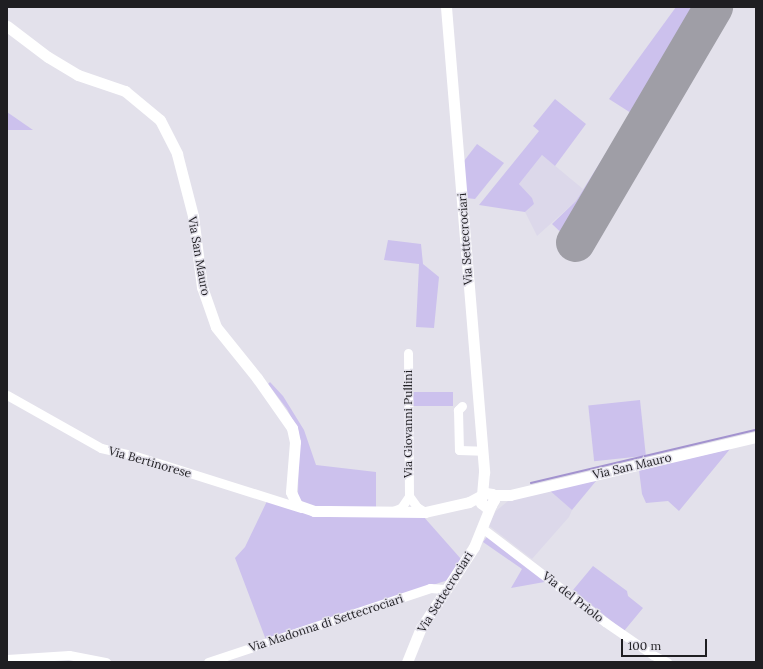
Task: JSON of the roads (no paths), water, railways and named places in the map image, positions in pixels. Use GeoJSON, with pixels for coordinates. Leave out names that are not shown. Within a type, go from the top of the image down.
{"type":"FeatureCollection","features":[{"type":"Feature","properties":{"kind":"main road","name":"Via Settecrociari"},"geometry":{"type":"LineString","coordinates":[[407,662],[421,628],[444,589],[474,547],[483,525],[487,499],[446,7]]}},
{"type":"Feature","properties":{"kind":"main road","name":"Via San Mauro"},"geometry":{"type":"LineString","coordinates":[[7,26],[48,57],[78,75],[125,91],[160,120],[173,144],[181,170],[193,216],[202,287],[211,313],[225,340],[257,378],[292,428],[295,442],[291,492],[297,505],[302,508],[328,511],[391,512],[409,504],[425,512],[507,495],[756,437]]}},
{"type":"Feature","properties":{"kind":"main road"},"geometry":{"type":"LineString","coordinates":[[484,472],[490,485],[507,495]]}},
{"type":"Feature","properties":{"kind":"street","name":"Via Giovanni Pullini"},"geometry":{"type":"LineString","coordinates":[[408,352],[409,504]]}},
{"type":"Feature","properties":{"kind":"street","name":"Via Bertinorese"},"geometry":{"type":"LineString","coordinates":[[7,395],[101,448],[136,456],[302,508]]}},
{"type":"Feature","properties":{"kind":"street"},"geometry":{"type":"LineString","coordinates":[[462,406],[458,410],[459,450],[482,451]]}},
{"type":"Feature","properties":{"kind":"street","name":"Via del Priolo"},"geometry":{"type":"LineString","coordinates":[[483,525],[605,622],[653,655],[668,662]]}},
{"type":"Feature","properties":{"kind":"street","name":"Via Madonna di Settecrociari"},"geometry":{"type":"LineString","coordinates":[[208,662],[430,588],[444,589]]}},
{"type":"Feature","properties":{"kind":"street"},"geometry":{"type":"LineString","coordinates":[[7,659],[69,655],[106,662]]}},
{"type":"Feature","properties":{"kind":"waterway"},"geometry":{"type":"LineString","coordinates":[[531,483],[756,430]]}}]}
